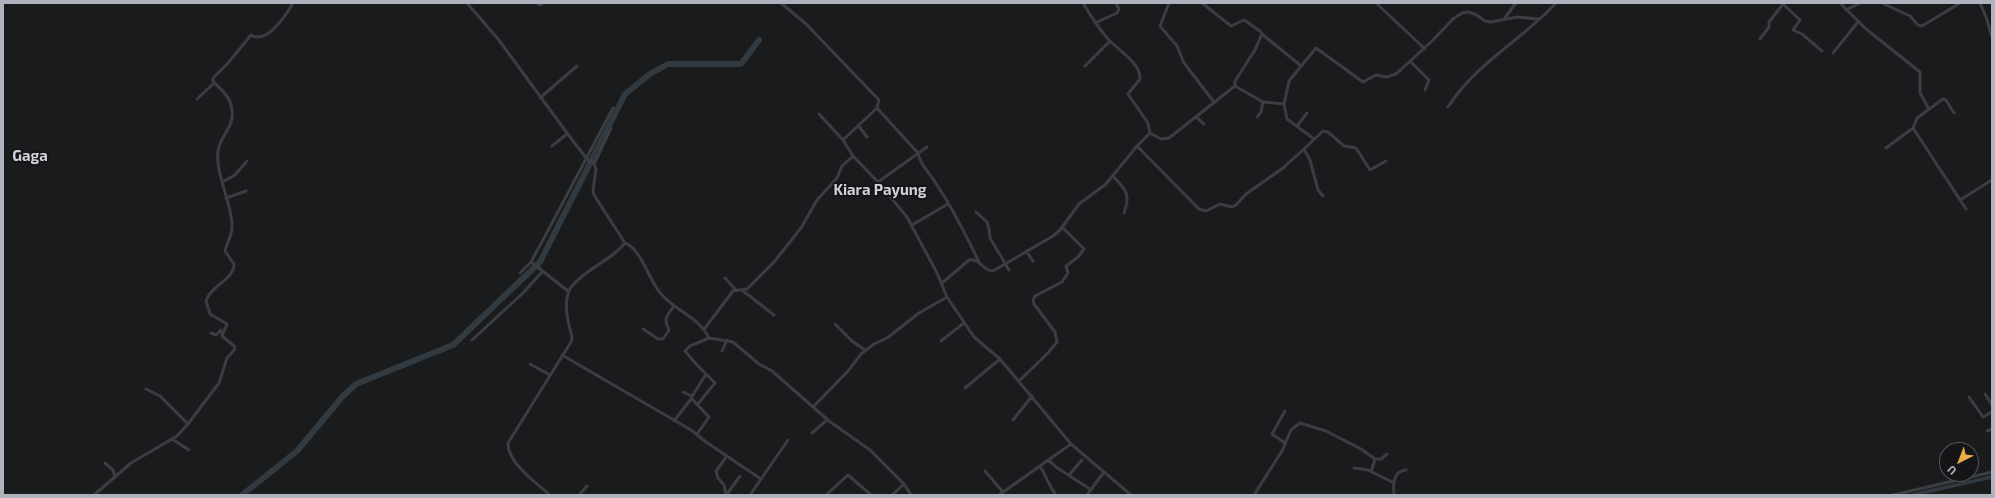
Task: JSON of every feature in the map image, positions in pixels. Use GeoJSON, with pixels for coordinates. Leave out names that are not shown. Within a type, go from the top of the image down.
{"type":"FeatureCollection","features":[{"type":"Feature","properties":{"kind":"street"},"geometry":{"type":"LineString","coordinates":[[222,335],[227,324],[210,314],[206,301],[213,288],[230,274],[234,268],[233,262],[225,251],[232,228],[222,182],[218,151],[231,125],[232,110],[230,100],[214,83],[214,76],[228,63],[251,35],[261,38],[266,35],[287,13],[293,3]]}},
{"type":"Feature","properties":{"kind":"street"},"geometry":{"type":"LineString","coordinates":[[467,3],[498,39],[567,134],[588,160],[594,164],[596,169],[593,190],[594,195],[625,243],[634,250],[661,295],[705,328],[709,338]]}},
{"type":"Feature","properties":{"kind":"street"},"geometry":{"type":"LineString","coordinates":[[537,3],[540,5],[543,3]]}},
{"type":"Feature","properties":{"kind":"street"},"geometry":{"type":"LineString","coordinates":[[781,3],[806,24],[878,97],[880,103],[877,108],[842,140]]}},
{"type":"Feature","properties":{"kind":"street"},"geometry":{"type":"LineString","coordinates":[[1084,3],[1095,23],[1110,41],[1126,54],[1140,77],[1128,94],[1148,123],[1150,133]]}},
{"type":"Feature","properties":{"kind":"street"},"geometry":{"type":"LineString","coordinates":[[1095,23],[1117,13],[1119,9],[1116,3]]}},
{"type":"Feature","properties":{"kind":"street"},"geometry":{"type":"LineString","coordinates":[[1169,3],[1160,26],[1177,46],[1184,63],[1214,102]]}},
{"type":"Feature","properties":{"kind":"street"},"geometry":{"type":"LineString","coordinates":[[1202,3],[1231,26],[1244,20],[1260,31],[1300,65]]}},
{"type":"Feature","properties":{"kind":"street"},"geometry":{"type":"LineString","coordinates":[[1376,3],[1425,49]]}},
{"type":"Feature","properties":{"kind":"street"},"geometry":{"type":"LineString","coordinates":[[1504,19],[1516,3]]}},
{"type":"Feature","properties":{"kind":"street"},"geometry":{"type":"LineString","coordinates":[[1448,107],[1458,92],[1476,74],[1556,3]]}},
{"type":"Feature","properties":{"kind":"street"},"geometry":{"type":"LineString","coordinates":[[1840,3],[1858,22],[1920,72],[1920,93],[1929,109]]}},
{"type":"Feature","properties":{"kind":"street"},"geometry":{"type":"LineString","coordinates":[[1846,10],[1860,3]]}},
{"type":"Feature","properties":{"kind":"street"},"geometry":{"type":"LineString","coordinates":[[1882,3],[1910,16],[1918,25],[1922,26],[1960,3]]}},
{"type":"Feature","properties":{"kind":"street"},"geometry":{"type":"LineString","coordinates":[[1980,3],[1986,16],[1992,37]]}},
{"type":"Feature","properties":{"kind":"street"},"geometry":{"type":"LineString","coordinates":[[1760,39],[1768,29],[1769,22],[1784,4],[1800,20],[1793,30],[1802,34],[1822,51]]}},
{"type":"Feature","properties":{"kind":"street"},"geometry":{"type":"LineString","coordinates":[[1314,139],[1287,119],[1284,104],[1289,81],[1300,65],[1316,47],[1363,82],[1376,75],[1382,77],[1392,76],[1425,49],[1453,18],[1462,13],[1468,12],[1475,14],[1485,21],[1490,22],[1517,17],[1538,20]]}},
{"type":"Feature","properties":{"kind":"street"},"geometry":{"type":"LineString","coordinates":[[1833,53],[1858,22]]}},
{"type":"Feature","properties":{"kind":"street"},"geometry":{"type":"LineString","coordinates":[[1236,86],[1235,81],[1255,50],[1262,34]]}},
{"type":"Feature","properties":{"kind":"street"},"geometry":{"type":"LineString","coordinates":[[1085,66],[1110,41]]}},
{"type":"Feature","properties":{"kind":"street"},"geometry":{"type":"LineString","coordinates":[[1410,62],[1429,80],[1425,90]]}},
{"type":"Feature","properties":{"kind":"street"},"geometry":{"type":"LineString","coordinates":[[540,98],[578,66]]}},
{"type":"Feature","properties":{"kind":"street"},"geometry":{"type":"LineString","coordinates":[[197,99],[214,83]]}},
{"type":"Feature","properties":{"kind":"street"},"geometry":{"type":"LineString","coordinates":[[1150,133],[1161,139],[1169,138],[1236,86]]}},
{"type":"Feature","properties":{"kind":"street"},"geometry":{"type":"LineString","coordinates":[[1236,86],[1263,102],[1284,104]]}},
{"type":"Feature","properties":{"kind":"street"},"geometry":{"type":"LineString","coordinates":[[1886,148],[1913,128],[1918,118],[1944,99],[1954,113]]}},
{"type":"Feature","properties":{"kind":"street"},"geometry":{"type":"LineString","coordinates":[[1257,117],[1261,112],[1263,102]]}},
{"type":"Feature","properties":{"kind":"street"},"geometry":{"type":"LineString","coordinates":[[520,273],[531,262],[588,160],[613,108]]}},
{"type":"Feature","properties":{"kind":"street"},"geometry":{"type":"LineString","coordinates":[[877,108],[918,153],[919,160],[935,181],[978,262]]}},
{"type":"Feature","properties":{"kind":"street"},"geometry":{"type":"LineString","coordinates":[[819,114],[842,140],[853,156],[878,182],[912,225],[942,283],[947,296],[974,337],[1000,359],[1084,458],[1104,472],[1131,495]]}},
{"type":"Feature","properties":{"kind":"street"},"geometry":{"type":"LineString","coordinates":[[1297,126],[1307,114]]}},
{"type":"Feature","properties":{"kind":"street"},"geometry":{"type":"LineString","coordinates":[[1196,117],[1204,124]]}},
{"type":"Feature","properties":{"kind":"street"},"geometry":{"type":"LineString","coordinates":[[858,125],[867,137]]}},
{"type":"Feature","properties":{"kind":"street"},"geometry":{"type":"LineString","coordinates":[[594,164],[611,128]]}},
{"type":"Feature","properties":{"kind":"street"},"geometry":{"type":"LineString","coordinates":[[1913,128],[1966,208]]}},
{"type":"Feature","properties":{"kind":"street"},"geometry":{"type":"LineString","coordinates":[[1138,145],[1198,209],[1206,211],[1220,204],[1232,207],[1236,205],[1246,194],[1283,168],[1323,131],[1326,131],[1344,146],[1356,148],[1370,170],[1386,161]]}},
{"type":"Feature","properties":{"kind":"street"},"geometry":{"type":"LineString","coordinates":[[942,283],[969,260],[973,259],[990,272],[1053,236],[1062,227],[1079,204],[1106,184],[1114,176],[1138,145],[1150,133]]}},
{"type":"Feature","properties":{"kind":"street"},"geometry":{"type":"LineString","coordinates":[[552,146],[567,134]]}},
{"type":"Feature","properties":{"kind":"street"},"geometry":{"type":"LineString","coordinates":[[878,182],[926,147]]}},
{"type":"Feature","properties":{"kind":"street"},"geometry":{"type":"LineString","coordinates":[[1304,148],[1313,168],[1318,190],[1323,196]]}},
{"type":"Feature","properties":{"kind":"street"},"geometry":{"type":"LineString","coordinates":[[743,291],[747,289],[784,250],[801,228],[817,200],[837,178],[842,166],[853,156]]}},
{"type":"Feature","properties":{"kind":"street"},"geometry":{"type":"LineString","coordinates":[[222,182],[235,175],[247,161]]}},
{"type":"Feature","properties":{"kind":"street"},"geometry":{"type":"LineString","coordinates":[[1114,176],[1125,189],[1128,197],[1124,213]]}},
{"type":"Feature","properties":{"kind":"street"},"geometry":{"type":"LineString","coordinates":[[1960,200],[1992,180]]}},
{"type":"Feature","properties":{"kind":"street"},"geometry":{"type":"LineString","coordinates":[[226,198],[246,192]]}},
{"type":"Feature","properties":{"kind":"street"},"geometry":{"type":"LineString","coordinates":[[912,225],[948,204]]}},
{"type":"Feature","properties":{"kind":"street"},"geometry":{"type":"LineString","coordinates":[[976,212],[986,222],[989,229],[990,238],[1009,270]]}},
{"type":"Feature","properties":{"kind":"street"},"geometry":{"type":"LineString","coordinates":[[1019,381],[1057,342],[1056,332],[1034,304],[1033,300],[1036,296],[1062,282],[1068,273],[1066,266],[1078,257],[1084,249],[1062,227]]}},
{"type":"Feature","properties":{"kind":"street"},"geometry":{"type":"LineString","coordinates":[[550,495],[513,460],[509,454],[508,443],[520,420],[572,339],[566,313],[568,291],[578,279],[615,254],[625,243]]}},
{"type":"Feature","properties":{"kind":"street"},"geometry":{"type":"LineString","coordinates":[[1026,251],[1033,261]]}},
{"type":"Feature","properties":{"kind":"street"},"geometry":{"type":"LineString","coordinates":[[531,262],[568,291]]}},
{"type":"Feature","properties":{"kind":"street"},"geometry":{"type":"LineString","coordinates":[[472,340],[521,295],[542,272]]}},
{"type":"Feature","properties":{"kind":"street"},"geometry":{"type":"LineString","coordinates":[[725,278],[736,290],[743,291],[774,315]]}},
{"type":"Feature","properties":{"kind":"street"},"geometry":{"type":"LineString","coordinates":[[705,328],[736,290]]}},
{"type":"Feature","properties":{"kind":"street"},"geometry":{"type":"LineString","coordinates":[[813,407],[865,350],[887,338],[919,313],[947,296]]}},
{"type":"Feature","properties":{"kind":"street"},"geometry":{"type":"LineString","coordinates":[[643,329],[658,338],[663,339],[669,330],[665,324],[666,318],[674,306]]}},
{"type":"Feature","properties":{"kind":"street"},"geometry":{"type":"LineString","coordinates":[[941,341],[964,323]]}},
{"type":"Feature","properties":{"kind":"street"},"geometry":{"type":"LineString","coordinates":[[835,324],[852,341],[865,350]]}},
{"type":"Feature","properties":{"kind":"street"},"geometry":{"type":"LineString","coordinates":[[94,495],[131,463],[172,439],[188,424],[219,383],[227,358],[234,349],[234,346],[222,335],[221,330],[215,335],[211,333]]}},
{"type":"Feature","properties":{"kind":"street"},"geometry":{"type":"LineString","coordinates":[[698,405],[715,383],[685,351],[690,346],[709,338],[727,340],[737,345],[758,364],[772,371],[827,420],[870,450],[904,484],[911,495]]}},
{"type":"Feature","properties":{"kind":"street"},"geometry":{"type":"LineString","coordinates":[[722,351],[727,340]]}},
{"type":"Feature","properties":{"kind":"street"},"geometry":{"type":"LineString","coordinates":[[562,355],[697,434],[706,442],[762,479]]}},
{"type":"Feature","properties":{"kind":"street"},"geometry":{"type":"LineString","coordinates":[[965,388],[1000,359]]}},
{"type":"Feature","properties":{"kind":"street"},"geometry":{"type":"LineString","coordinates":[[530,364],[550,375]]}},
{"type":"Feature","properties":{"kind":"street"},"geometry":{"type":"LineString","coordinates":[[674,421],[692,398],[706,374]]}},
{"type":"Feature","properties":{"kind":"street"},"geometry":{"type":"LineString","coordinates":[[146,389],[160,396],[188,424]]}},
{"type":"Feature","properties":{"kind":"street"},"geometry":{"type":"LineString","coordinates":[[683,392],[692,398],[710,417],[697,434]]}},
{"type":"Feature","properties":{"kind":"street"},"geometry":{"type":"LineString","coordinates":[[1985,394],[1992,405]]}},
{"type":"Feature","properties":{"kind":"street"},"geometry":{"type":"LineString","coordinates":[[1013,420],[1032,396]]}},
{"type":"Feature","properties":{"kind":"street"},"geometry":{"type":"LineString","coordinates":[[1969,397],[1983,417],[1992,412]]}},
{"type":"Feature","properties":{"kind":"street"},"geometry":{"type":"LineString","coordinates":[[1285,443],[1272,434],[1286,411]]}},
{"type":"Feature","properties":{"kind":"street"},"geometry":{"type":"LineString","coordinates":[[812,433],[827,420]]}},
{"type":"Feature","properties":{"kind":"street"},"geometry":{"type":"LineString","coordinates":[[1254,495],[1268,476],[1293,427],[1304,423],[1326,431],[1357,446],[1375,460],[1381,459],[1387,454]]}},
{"type":"Feature","properties":{"kind":"street"},"geometry":{"type":"LineString","coordinates":[[1988,431],[1992,429]]}},
{"type":"Feature","properties":{"kind":"street"},"geometry":{"type":"LineString","coordinates":[[172,439],[189,450]]}},
{"type":"Feature","properties":{"kind":"street"},"geometry":{"type":"LineString","coordinates":[[750,495],[788,440]]}},
{"type":"Feature","properties":{"kind":"street"},"geometry":{"type":"LineString","coordinates":[[999,495],[1071,444]]}},
{"type":"Feature","properties":{"kind":"street"},"geometry":{"type":"LineString","coordinates":[[727,456],[716,471],[718,478],[724,485],[727,495]]}},
{"type":"Feature","properties":{"kind":"street"},"geometry":{"type":"LineString","coordinates":[[1069,475],[1084,458]]}},
{"type":"Feature","properties":{"kind":"street"},"geometry":{"type":"LineString","coordinates":[[1048,460],[1090,488]]}},
{"type":"Feature","properties":{"kind":"street"},"geometry":{"type":"LineString","coordinates":[[1371,472],[1375,460]]}},
{"type":"Feature","properties":{"kind":"street"},"geometry":{"type":"LineString","coordinates":[[104,463],[113,470],[115,477]]}},
{"type":"Feature","properties":{"kind":"street"},"geometry":{"type":"LineString","coordinates":[[1040,466],[1050,487],[1056,495]]}},
{"type":"Feature","properties":{"kind":"street"},"geometry":{"type":"LineString","coordinates":[[1354,468],[1371,472],[1392,482]]}},
{"type":"Feature","properties":{"kind":"street"},"geometry":{"type":"LineString","coordinates":[[1394,495],[1392,482],[1400,471],[1406,470]]}},
{"type":"Feature","properties":{"kind":"street"},"geometry":{"type":"LineString","coordinates":[[985,471],[1003,492]]}},
{"type":"Feature","properties":{"kind":"street"},"geometry":{"type":"LineString","coordinates":[[1087,495],[1090,488],[1104,472]]}},
{"type":"Feature","properties":{"kind":"street"},"geometry":{"type":"LineString","coordinates":[[1893,495],[1992,472]]}},
{"type":"Feature","properties":{"kind":"street"},"geometry":{"type":"LineString","coordinates":[[826,495],[848,475],[871,495]]}},
{"type":"Feature","properties":{"kind":"street"},"geometry":{"type":"LineString","coordinates":[[727,495],[740,476]]}},
{"type":"Feature","properties":{"kind":"street"},"geometry":{"type":"LineString","coordinates":[[892,495],[904,484]]}},
{"type":"Feature","properties":{"kind":"street"},"geometry":{"type":"LineString","coordinates":[[579,495],[587,486]]}},
{"type":"Feature","properties":{"kind":"waterway"},"geometry":{"type":"LineString","coordinates":[[242,495],[297,451],[343,396],[356,384],[453,345],[540,262],[625,94],[650,74],[668,64],[741,64],[759,40]]}},
{"type":"Feature","properties":{"kind":"waterway"},"geometry":{"type":"LineString","coordinates":[[1912,495],[1992,477]]}},
{"type":"Feature","properties":{"kind":"district","name":"Gaga"},"geometry":{"type":"Point","coordinates":[30,156]}},
{"type":"Feature","properties":{"kind":"district","name":"Kiara Payung"},"geometry":{"type":"Point","coordinates":[880,190]}}]}
